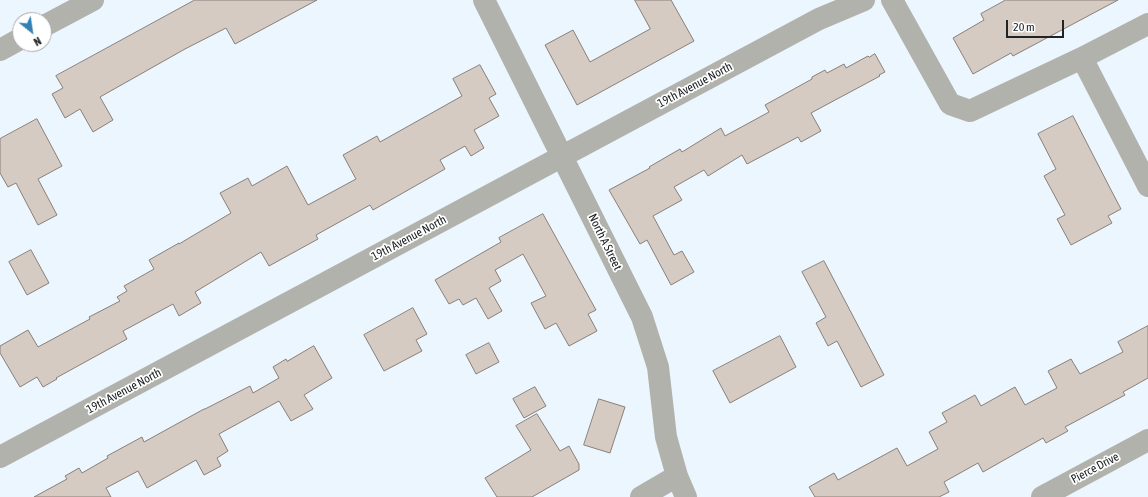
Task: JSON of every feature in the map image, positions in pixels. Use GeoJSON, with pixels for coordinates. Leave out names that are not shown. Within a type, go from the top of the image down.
{"type":"FeatureCollection","features":[{"type":"Feature","properties":{"kind":"street"},"geometry":{"type":"LineString","coordinates":[[52,22],[93,0]]}},
{"type":"Feature","properties":{"kind":"street","name":"North A Street"},"geometry":{"type":"LineString","coordinates":[[484,0],[642,317],[658,367],[666,437],[677,476],[686,497]]}},
{"type":"Feature","properties":{"kind":"street","name":"19th Avenue North"},"geometry":{"type":"LineString","coordinates":[[0,457],[818,19],[864,0]]}},
{"type":"Feature","properties":{"kind":"street"},"geometry":{"type":"LineString","coordinates":[[892,0],[950,104],[970,110],[1082,58],[1148,24]]}},
{"type":"Feature","properties":{"kind":"street"},"geometry":{"type":"LineString","coordinates":[[0,50],[12,43]]}},
{"type":"Feature","properties":{"kind":"street"},"geometry":{"type":"LineString","coordinates":[[1082,58],[1148,186]]}},
{"type":"Feature","properties":{"kind":"street","name":"Pierce Drive"},"geometry":{"type":"LineString","coordinates":[[1042,497],[1148,440]]}},
{"type":"Feature","properties":{"kind":"street"},"geometry":{"type":"LineString","coordinates":[[641,497],[677,476]]}},
{"type":"Feature","properties":{"kind":"building"},"geometry":{"type":"Polygon","coordinates":[[[195,0],[317,0],[235,44],[226,28],[185,49],[100,97],[113,120],[93,132],[80,109],[65,118],[52,94],[63,88],[56,76],[195,0]]]}},
{"type":"Feature","properties":{"kind":"building"},"geometry":{"type":"Polygon","coordinates":[[[635,0],[671,0],[694,41],[577,105],[545,45],[573,30],[590,62],[650,29],[635,0]]]}},
{"type":"Feature","properties":{"kind":"building"},"geometry":{"type":"Polygon","coordinates":[[[1006,0],[1118,0],[1013,56],[1011,53],[973,74],[953,38],[984,20],[981,14],[1006,0]]]}},
{"type":"Feature","properties":{"kind":"building"},"geometry":{"type":"Polygon","coordinates":[[[875,54],[885,72],[811,113],[821,131],[801,142],[798,137],[747,164],[742,155],[708,176],[704,170],[674,187],[682,200],[653,216],[674,255],[682,251],[694,272],[671,285],[647,240],[640,244],[609,190],[650,168],[649,167],[680,149],[682,152],[721,128],[725,136],[769,112],[765,105],[812,79],[812,77],[825,70],[827,73],[844,64],[846,68],[868,56],[869,57],[875,54]]]}},
{"type":"Feature","properties":{"kind":"building"},"geometry":{"type":"Polygon","coordinates":[[[480,65],[496,94],[489,98],[499,116],[474,130],[484,148],[471,156],[465,146],[440,160],[445,169],[373,210],[370,205],[316,235],[318,239],[269,266],[261,252],[195,292],[201,303],[179,316],[173,304],[123,331],[127,339],[56,378],[57,379],[43,387],[37,377],[20,387],[0,353],[0,346],[28,330],[38,347],[90,319],[89,317],[120,301],[117,297],[127,291],[124,286],[154,269],[149,260],[231,213],[220,193],[248,178],[252,186],[287,166],[308,205],[356,179],[343,155],[377,136],[380,142],[462,96],[453,79],[480,65]]]}},
{"type":"Feature","properties":{"kind":"building"},"geometry":{"type":"Polygon","coordinates":[[[1073,116],[1121,209],[1108,216],[1112,223],[1071,245],[1057,219],[1065,215],[1044,176],[1056,169],[1038,134],[1073,116]]]}},
{"type":"Feature","properties":{"kind":"building"},"geometry":{"type":"Polygon","coordinates":[[[37,119],[62,166],[38,179],[57,215],[38,225],[16,183],[8,187],[0,173],[0,139],[37,119]]]}},
{"type":"Feature","properties":{"kind":"building"},"geometry":{"type":"Polygon","coordinates":[[[543,214],[596,310],[588,314],[597,331],[569,346],[556,323],[545,329],[531,303],[546,296],[523,254],[495,270],[501,281],[489,288],[502,311],[488,319],[476,298],[463,305],[459,299],[449,304],[435,280],[501,242],[499,238],[543,214]]]}},
{"type":"Feature","properties":{"kind":"building"},"geometry":{"type":"Polygon","coordinates":[[[31,250],[49,283],[27,295],[9,262],[31,250]]]}},
{"type":"Feature","properties":{"kind":"building"},"geometry":{"type":"Polygon","coordinates":[[[824,261],[884,375],[861,387],[837,341],[828,346],[816,323],[826,317],[802,272],[824,261]]]}},
{"type":"Feature","properties":{"kind":"building"},"geometry":{"type":"Polygon","coordinates":[[[413,308],[427,334],[416,340],[422,351],[384,371],[364,335],[413,308]]]}},
{"type":"Feature","properties":{"kind":"building"},"geometry":{"type":"Polygon","coordinates":[[[1148,326],[1148,378],[1123,392],[1125,395],[1065,427],[1068,431],[1046,443],[1043,438],[983,472],[978,463],[944,482],[949,492],[939,497],[815,497],[809,487],[834,473],[838,480],[897,448],[907,466],[938,449],[929,432],[947,422],[942,413],[975,395],[981,406],[1015,387],[1025,405],[1057,388],[1048,371],[1071,359],[1080,374],[1123,352],[1118,342],[1148,326]]]}},
{"type":"Feature","properties":{"kind":"building"},"geometry":{"type":"Polygon","coordinates":[[[780,336],[796,367],[730,403],[713,371],[780,336]]]}},
{"type":"Feature","properties":{"kind":"building"},"geometry":{"type":"Polygon","coordinates":[[[489,343],[499,362],[476,374],[466,355],[489,343]]]}},
{"type":"Feature","properties":{"kind":"building"},"geometry":{"type":"Polygon","coordinates":[[[314,346],[332,378],[304,395],[313,409],[291,421],[279,401],[219,434],[228,451],[217,458],[221,466],[204,475],[196,460],[147,488],[138,471],[106,488],[111,497],[34,497],[67,479],[65,476],[79,468],[82,473],[108,458],[107,456],[142,437],[144,442],[250,386],[253,393],[279,378],[273,367],[314,346]]]}},
{"type":"Feature","properties":{"kind":"building"},"geometry":{"type":"Polygon","coordinates":[[[535,387],[546,406],[524,418],[513,399],[535,387]]]}},
{"type":"Feature","properties":{"kind":"building"},"geometry":{"type":"Polygon","coordinates":[[[599,399],[625,407],[610,453],[584,445],[599,399]]]}},
{"type":"Feature","properties":{"kind":"building"},"geometry":{"type":"Polygon","coordinates":[[[537,414],[560,451],[569,446],[579,464],[579,470],[532,497],[497,497],[485,478],[531,450],[516,426],[537,414]]]}}]}
